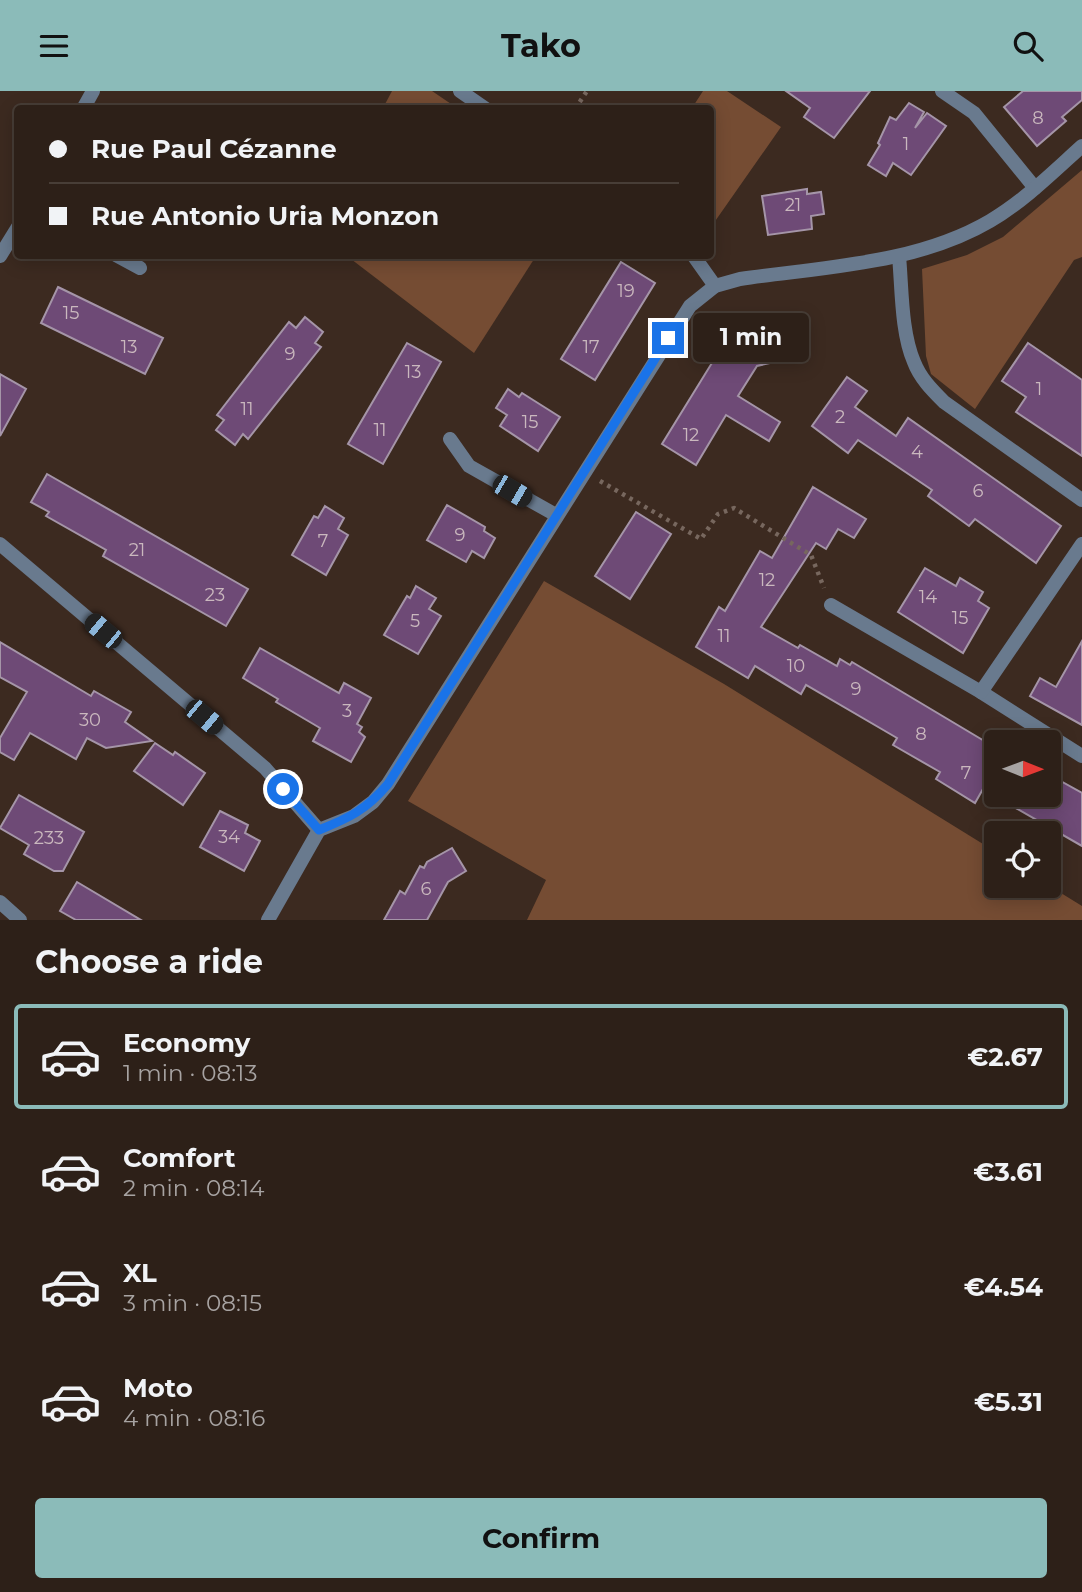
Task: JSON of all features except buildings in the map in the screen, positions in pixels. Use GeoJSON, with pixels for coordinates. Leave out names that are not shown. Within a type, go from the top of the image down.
{"type":"FeatureCollection","features":[{"type":"Feature","properties":{"kind":"street"},"geometry":{"type":"LineString","coordinates":[[460,91],[480,105]]}},
{"type":"Feature","properties":{"kind":"street"},"geometry":{"type":"LineString","coordinates":[[943,91],[974,113],[1035,188]]}},
{"type":"Feature","properties":{"kind":"street"},"geometry":{"type":"LineString","coordinates":[[268,920],[319,830],[354,815],[373,802],[388,784],[690,306],[715,286],[740,279],[899,256],[938,246],[992,220],[1035,188],[1082,146]]}},
{"type":"Feature","properties":{"kind":"street"},"geometry":{"type":"LineString","coordinates":[[0,256],[14,233]]}},
{"type":"Feature","properties":{"kind":"street"},"geometry":{"type":"LineString","coordinates":[[899,256],[913,361],[926,383],[944,402],[1082,500]]}},
{"type":"Feature","properties":{"kind":"street"},"geometry":{"type":"LineString","coordinates":[[123,259],[140,268]]}},
{"type":"Feature","properties":{"kind":"street"},"geometry":{"type":"LineString","coordinates":[[696,259],[715,286]]}},
{"type":"Feature","properties":{"kind":"street"},"geometry":{"type":"LineString","coordinates":[[450,439],[469,466],[556,515]]}},
{"type":"Feature","properties":{"kind":"street"},"geometry":{"type":"LineString","coordinates":[[0,544],[265,768],[319,830]]}},
{"type":"Feature","properties":{"kind":"street"},"geometry":{"type":"LineString","coordinates":[[981,692],[1082,544]]}},
{"type":"Feature","properties":{"kind":"street"},"geometry":{"type":"LineString","coordinates":[[831,605],[981,692],[1082,756]]}},
{"type":"Feature","properties":{"kind":"street"},"geometry":{"type":"LineString","coordinates":[[0,902],[20,920]]}},
{"type":"Feature","properties":{"kind":"path"},"geometry":{"type":"LineString","coordinates":[[583,472],[701,539],[719,514],[734,508],[811,555],[831,605]]}},
{"type":"Feature","properties":{"kind":"shaded area"},"geometry":{"type":"Polygon","coordinates":[[[392,91],[432,91],[453,105],[385,105],[392,91]]]}},
{"type":"Feature","properties":{"kind":"shaded area"},"geometry":{"type":"Polygon","coordinates":[[[703,91],[727,91],[781,127],[714,223],[714,105],[694,105],[703,91]]]}},
{"type":"Feature","properties":{"kind":"shaded area"},"geometry":{"type":"Polygon","coordinates":[[[1082,170],[1082,257],[1074,260],[975,409],[931,374],[926,356],[922,269],[967,255],[1003,237],[1082,170]]]}},
{"type":"Feature","properties":{"kind":"shaded area"},"geometry":{"type":"Polygon","coordinates":[[[351,259],[534,259],[474,353],[351,259]]]}},
{"type":"Feature","properties":{"kind":"shaded area"},"geometry":{"type":"Polygon","coordinates":[[[544,581],[724,684],[984,845],[984,898],[1061,898],[1061,893],[1082,906],[1082,920],[527,920],[546,880],[408,801],[544,581]]]}},
{"type":"Feature","properties":{"kind":"route"},"geometry":{"type":"LineString","coordinates":[[283,789],[319,830],[354,815],[373,802],[388,784],[668,338]]}}]}
